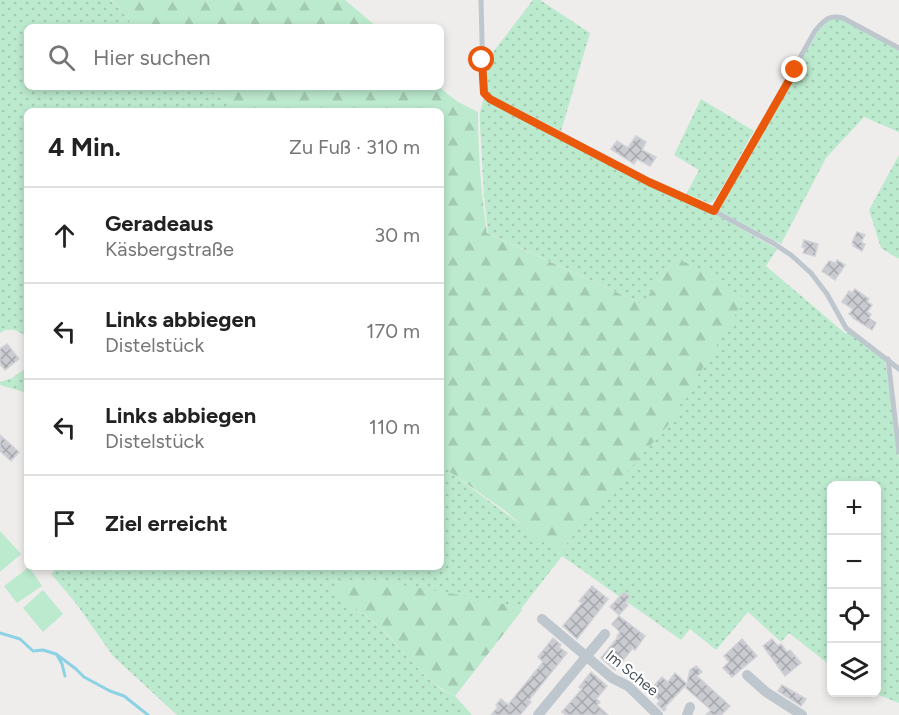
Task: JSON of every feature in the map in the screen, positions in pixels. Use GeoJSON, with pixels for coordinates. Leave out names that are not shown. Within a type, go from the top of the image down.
{"type":"FeatureCollection","features":[{"type":"Feature","properties":{"kind":"street","name":"Im Schee"},"geometry":{"type":"LineString","coordinates":[[542,619],[612,678],[628,686],[658,715]]}},
{"type":"Feature","properties":{"kind":"street","name":"Im Schee"},"geometry":{"type":"LineString","coordinates":[[538,715],[605,634]]}},
{"type":"Feature","properties":{"kind":"street"},"geometry":{"type":"LineString","coordinates":[[747,675],[766,692],[802,715]]}},
{"type":"Feature","properties":{"kind":"lane"},"geometry":{"type":"LineString","coordinates":[[481,0],[484,93],[490,99],[657,186],[714,211],[773,243],[812,273],[846,328],[899,369]]}},
{"type":"Feature","properties":{"kind":"lane"},"geometry":{"type":"LineString","coordinates":[[714,211],[815,32],[825,20],[835,15],[843,18],[899,48]]}},
{"type":"Feature","properties":{"kind":"lane"},"geometry":{"type":"LineString","coordinates":[[888,359],[899,452]]}},
{"type":"Feature","properties":{"kind":"green space"},"geometry":{"type":"Polygon","coordinates":[[[0,0],[110,0],[132,24],[24,24],[24,90],[209,90],[238,108],[24,108],[24,335],[11,330],[0,333],[0,0]]]}},
{"type":"Feature","properties":{"kind":"green space"},"geometry":{"type":"Polygon","coordinates":[[[111,0],[345,0],[373,24],[132,24],[111,0]]]}},
{"type":"Feature","properties":{"kind":"green space"},"geometry":{"type":"Polygon","coordinates":[[[533,0],[540,0],[590,33],[561,131],[491,96],[487,89],[487,60],[533,0]]]}},
{"type":"Feature","properties":{"kind":"green space"},"geometry":{"type":"Polygon","coordinates":[[[828,20],[843,20],[899,50],[899,132],[864,117],[826,158],[781,244],[719,211],[817,33],[828,20]]]}},
{"type":"Feature","properties":{"kind":"green space"},"geometry":{"type":"Polygon","coordinates":[[[209,90],[443,90],[458,102],[478,112],[480,173],[487,233],[642,304],[676,258],[706,272],[745,299],[668,425],[559,553],[450,472],[449,458],[444,463],[444,108],[238,108],[209,90]]]}},
{"type":"Feature","properties":{"kind":"green space"},"geometry":{"type":"Polygon","coordinates":[[[484,98],[649,184],[715,214],[777,249],[766,266],[846,334],[847,331],[885,360],[899,459],[899,703],[881,696],[881,481],[827,481],[827,663],[789,633],[781,642],[748,612],[716,650],[690,629],[681,640],[562,556],[520,610],[508,605],[413,587],[333,590],[383,630],[424,675],[442,690],[455,696],[472,715],[177,715],[113,656],[75,602],[51,574],[56,570],[444,570],[444,463],[449,458],[450,472],[559,553],[584,522],[706,273],[676,258],[642,304],[488,233],[480,112],[484,98]]]}},
{"type":"Feature","properties":{"kind":"green space"},"geometry":{"type":"Polygon","coordinates":[[[701,99],[754,131],[716,198],[709,203],[686,194],[699,170],[674,155],[701,99]]]}},
{"type":"Feature","properties":{"kind":"green space"},"geometry":{"type":"Polygon","coordinates":[[[899,155],[899,259],[881,248],[869,210],[899,155]]]}},
{"type":"Feature","properties":{"kind":"green space"},"geometry":{"type":"Polygon","coordinates":[[[24,369],[24,392],[0,385],[0,382],[12,378],[24,369]]]}},
{"type":"Feature","properties":{"kind":"green space"},"geometry":{"type":"Polygon","coordinates":[[[0,531],[21,554],[0,572],[0,531]]]}},
{"type":"Feature","properties":{"kind":"green space"},"geometry":{"type":"Polygon","coordinates":[[[25,570],[31,570],[42,586],[17,603],[4,586],[25,570]]]}},
{"type":"Feature","properties":{"kind":"green space"},"geometry":{"type":"Polygon","coordinates":[[[340,580],[425,589],[523,609],[455,696],[434,683],[416,667],[384,631],[333,590],[340,580]]]}},
{"type":"Feature","properties":{"kind":"green space"},"geometry":{"type":"Polygon","coordinates":[[[43,590],[63,614],[43,632],[23,608],[43,590]]]}},
{"type":"Feature","properties":{"kind":"building"},"geometry":{"type":"Polygon","coordinates":[[[636,136],[646,142],[642,150],[656,157],[650,166],[637,159],[634,164],[611,149],[617,141],[628,148],[636,136]]]}},
{"type":"Feature","properties":{"kind":"building"},"geometry":{"type":"Polygon","coordinates":[[[857,232],[865,235],[861,242],[865,244],[862,251],[852,243],[857,232]]]}},
{"type":"Feature","properties":{"kind":"building"},"geometry":{"type":"Polygon","coordinates":[[[804,240],[818,244],[815,256],[803,253],[804,240]]]}},
{"type":"Feature","properties":{"kind":"building"},"geometry":{"type":"Polygon","coordinates":[[[837,260],[845,265],[835,280],[822,271],[829,261],[836,263],[837,260]]]}},
{"type":"Feature","properties":{"kind":"building"},"geometry":{"type":"Polygon","coordinates":[[[855,289],[869,299],[867,302],[872,305],[867,312],[871,314],[869,318],[876,323],[872,330],[853,318],[849,314],[853,309],[842,302],[849,291],[852,293],[855,289]]]}},
{"type":"Feature","properties":{"kind":"building"},"geometry":{"type":"Polygon","coordinates":[[[7,344],[19,359],[5,370],[0,364],[0,349],[7,344]]]}},
{"type":"Feature","properties":{"kind":"building"},"geometry":{"type":"Polygon","coordinates":[[[0,435],[19,452],[11,461],[0,451],[0,435]]]}},
{"type":"Feature","properties":{"kind":"building"},"geometry":{"type":"Polygon","coordinates":[[[592,586],[608,599],[577,639],[563,626],[582,603],[579,601],[592,586]]]}},
{"type":"Feature","properties":{"kind":"building"},"geometry":{"type":"Polygon","coordinates":[[[624,592],[630,597],[625,602],[628,605],[619,615],[610,607],[624,592]]]}},
{"type":"Feature","properties":{"kind":"building"},"geometry":{"type":"Polygon","coordinates":[[[619,616],[645,636],[615,670],[601,658],[618,637],[620,632],[612,624],[619,616]]]}},
{"type":"Feature","properties":{"kind":"building"},"geometry":{"type":"Polygon","coordinates":[[[553,638],[567,653],[529,700],[531,702],[520,715],[491,715],[501,699],[508,705],[543,662],[538,657],[553,638]]]}},
{"type":"Feature","properties":{"kind":"building"},"geometry":{"type":"Polygon","coordinates":[[[742,639],[757,656],[732,677],[723,668],[729,662],[724,656],[742,639]]]}},
{"type":"Feature","properties":{"kind":"building"},"geometry":{"type":"Polygon","coordinates":[[[772,639],[778,646],[781,644],[787,652],[790,650],[801,663],[785,676],[763,646],[772,639]]]}},
{"type":"Feature","properties":{"kind":"building"},"geometry":{"type":"Polygon","coordinates":[[[696,666],[702,672],[697,676],[730,706],[721,715],[706,715],[711,710],[686,688],[690,670],[696,666]]]}},
{"type":"Feature","properties":{"kind":"building"},"geometry":{"type":"Polygon","coordinates":[[[591,672],[607,686],[596,699],[600,702],[597,705],[608,715],[566,715],[562,712],[582,689],[579,687],[591,672]]]}},
{"type":"Feature","properties":{"kind":"building"},"geometry":{"type":"Polygon","coordinates":[[[675,673],[687,684],[664,708],[666,709],[664,711],[657,704],[660,701],[649,691],[662,677],[668,682],[675,673]]]}},
{"type":"Feature","properties":{"kind":"building"},"geometry":{"type":"Polygon","coordinates":[[[782,685],[806,699],[801,706],[778,691],[782,685]]]}},
{"type":"Feature","properties":{"kind":"waterway"},"geometry":{"type":"LineString","coordinates":[[0,633],[20,639],[33,651],[43,650],[56,654],[84,677],[124,696],[148,715]]}},
{"type":"Feature","properties":{"kind":"waterway"},"geometry":{"type":"LineString","coordinates":[[57,655],[65,676]]}},
{"type":"Feature","properties":{"kind":"route"},"geometry":{"type":"LineString","coordinates":[[482,60],[484,93],[490,99],[649,182],[714,211],[795,70]]}}]}
